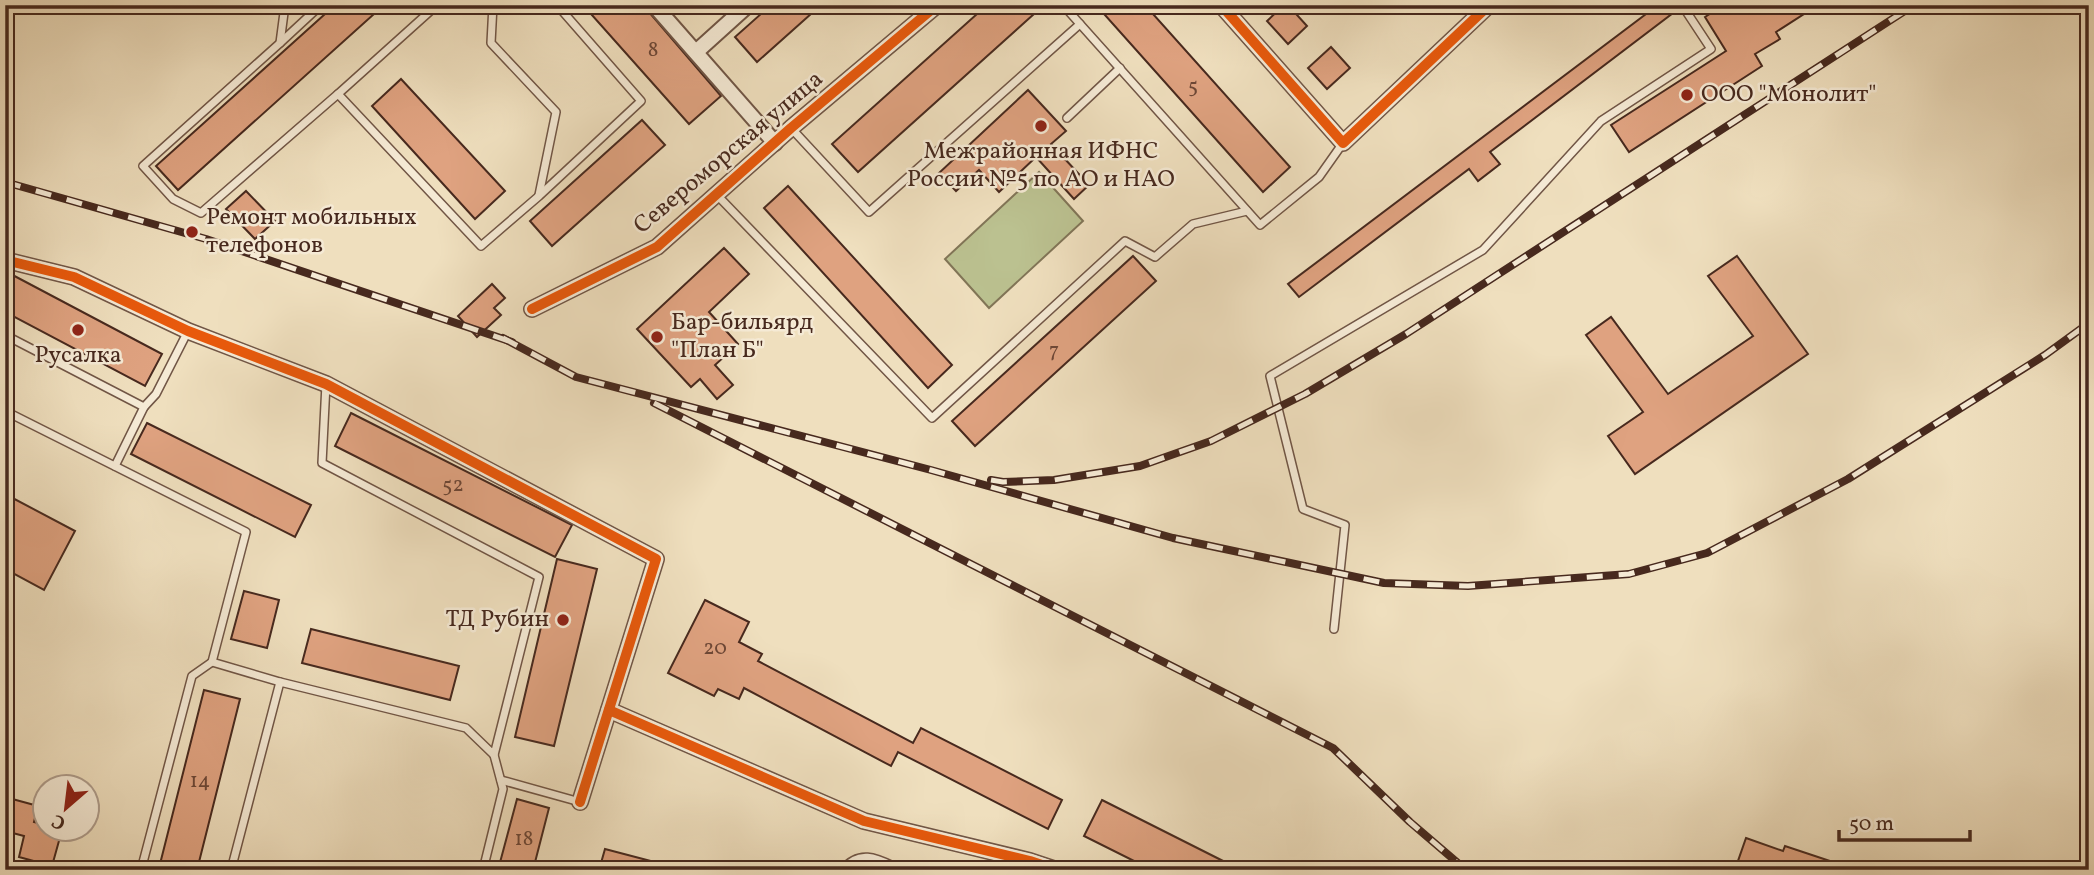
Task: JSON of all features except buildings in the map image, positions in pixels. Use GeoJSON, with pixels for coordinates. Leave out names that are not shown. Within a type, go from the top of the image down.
{"type":"FeatureCollection","features":[{"type":"Feature","properties":{"kind":"street"},"geometry":{"type":"LineString","coordinates":[[654,5],[775,143]]}},
{"type":"Feature","properties":{"kind":"street"},"geometry":{"type":"LineString","coordinates":[[696,52],[748,5]]}},
{"type":"Feature","properties":{"kind":"street","name":"Североморская улица"},"geometry":{"type":"LineString","coordinates":[[532,309],[657,247],[715,193],[937,5]]}},
{"type":"Feature","properties":{"kind":"street"},"geometry":{"type":"LineString","coordinates":[[1221,5],[1343,143],[1489,5]]}},
{"type":"Feature","properties":{"kind":"street"},"geometry":{"type":"LineString","coordinates":[[5,260],[74,277],[188,331],[326,384],[656,559],[580,802]]}},
{"type":"Feature","properties":{"kind":"street"},"geometry":{"type":"LineString","coordinates":[[609,710],[864,821],[1057,870]]}},
{"type":"Feature","properties":{"kind":"lane"},"geometry":{"type":"LineString","coordinates":[[280,43],[285,5]]}},
{"type":"Feature","properties":{"kind":"lane"},"geometry":{"type":"LineString","coordinates":[[321,5],[143,166],[173,199],[201,214],[437,5]]}},
{"type":"Feature","properties":{"kind":"lane"},"geometry":{"type":"LineString","coordinates":[[493,5],[491,43],[556,112],[539,196]]}},
{"type":"Feature","properties":{"kind":"lane"},"geometry":{"type":"LineString","coordinates":[[338,94],[481,246],[641,101],[557,5]]}},
{"type":"Feature","properties":{"kind":"lane"},"geometry":{"type":"LineString","coordinates":[[1063,5],[1259,225],[1319,177],[1343,143]]}},
{"type":"Feature","properties":{"kind":"lane"},"geometry":{"type":"LineString","coordinates":[[1334,629],[1345,526],[1303,509],[1270,376],[1483,250],[1601,121],[1711,49],[1682,5]]}},
{"type":"Feature","properties":{"kind":"lane"},"geometry":{"type":"LineString","coordinates":[[791,128],[869,212],[1080,24]]}},
{"type":"Feature","properties":{"kind":"lane"},"geometry":{"type":"LineString","coordinates":[[1067,118],[1120,68]]}},
{"type":"Feature","properties":{"kind":"lane"},"geometry":{"type":"LineString","coordinates":[[715,193],[932,418],[1125,241],[1155,257],[1193,224],[1247,211]]}},
{"type":"Feature","properties":{"kind":"lane"},"geometry":{"type":"LineString","coordinates":[[115,466],[144,407],[156,394],[188,331]]}},
{"type":"Feature","properties":{"kind":"lane"},"geometry":{"type":"LineString","coordinates":[[5,335],[144,407]]}},
{"type":"Feature","properties":{"kind":"lane"},"geometry":{"type":"LineString","coordinates":[[326,384],[322,463],[539,577],[494,755],[503,789],[483,870]]}},
{"type":"Feature","properties":{"kind":"lane"},"geometry":{"type":"LineString","coordinates":[[5,411],[246,532],[212,662],[192,676],[141,870]]}},
{"type":"Feature","properties":{"kind":"lane"},"geometry":{"type":"LineString","coordinates":[[212,662],[280,682],[466,728],[494,755]]}},
{"type":"Feature","properties":{"kind":"lane"},"geometry":{"type":"LineString","coordinates":[[231,870],[280,682]]}},
{"type":"Feature","properties":{"kind":"lane"},"geometry":{"type":"LineString","coordinates":[[501,780],[580,802]]}},
{"type":"Feature","properties":{"kind":"lane"},"geometry":{"type":"LineString","coordinates":[[842,870],[849,861],[869,856],[902,870]]}},
{"type":"Feature","properties":{"kind":"green space"},"geometry":{"type":"Polygon","coordinates":[[[1039,172],[1083,221],[989,308],[945,259],[1039,172]]]}},
{"type":"Feature","properties":{"kind":"railway"},"geometry":{"type":"LineString","coordinates":[[991,480],[1054,480],[1140,466],[1211,441],[1305,394],[1406,334],[1914,5]]}},
{"type":"Feature","properties":{"kind":"railway"},"geometry":{"type":"LineString","coordinates":[[5,182],[206,239],[512,342]]}},
{"type":"Feature","properties":{"kind":"railway"},"geometry":{"type":"LineString","coordinates":[[503,338],[576,377],[931,470],[1173,538],[1384,583],[1468,586],[1629,574],[1707,553],[1848,479],[2045,355],[2089,323]]}},
{"type":"Feature","properties":{"kind":"railway"},"geometry":{"type":"LineString","coordinates":[[654,403],[1333,748],[1410,822],[1466,870]]}},
{"type":"Feature","properties":{"kind":"cycle path"},"geometry":{"type":"LineString","coordinates":[[532,309],[657,247],[791,128],[937,5]]}},
{"type":"Feature","properties":{"kind":"cycle path"},"geometry":{"type":"LineString","coordinates":[[1221,5],[1343,143],[1489,5]]}},
{"type":"Feature","properties":{"kind":"cycle path"},"geometry":{"type":"LineString","coordinates":[[5,260],[74,277],[188,331],[326,384],[656,559],[580,802]]}},
{"type":"Feature","properties":{"kind":"cycle path"},"geometry":{"type":"LineString","coordinates":[[609,710],[864,821],[1057,870]]}},
{"type":"Feature","properties":{"kind":"place","name":"ООО \"Монолит\""},"geometry":{"type":"Point","coordinates":[1687,95]}},
{"type":"Feature","properties":{"kind":"place","name":"Межрайонная ИФНС России №5 по АО и НАО"},"geometry":{"type":"Point","coordinates":[1041,126]}},
{"type":"Feature","properties":{"kind":"place","name":"Ремонт мобильных телефонов"},"geometry":{"type":"Point","coordinates":[192,232]}},
{"type":"Feature","properties":{"kind":"place","name":"Русалка"},"geometry":{"type":"Point","coordinates":[78,330]}},
{"type":"Feature","properties":{"kind":"place","name":"Бар-бильярд \"План Б\""},"geometry":{"type":"Point","coordinates":[657,337]}},
{"type":"Feature","properties":{"kind":"place","name":"ТД Рубин"},"geometry":{"type":"Point","coordinates":[563,620]}}]}
